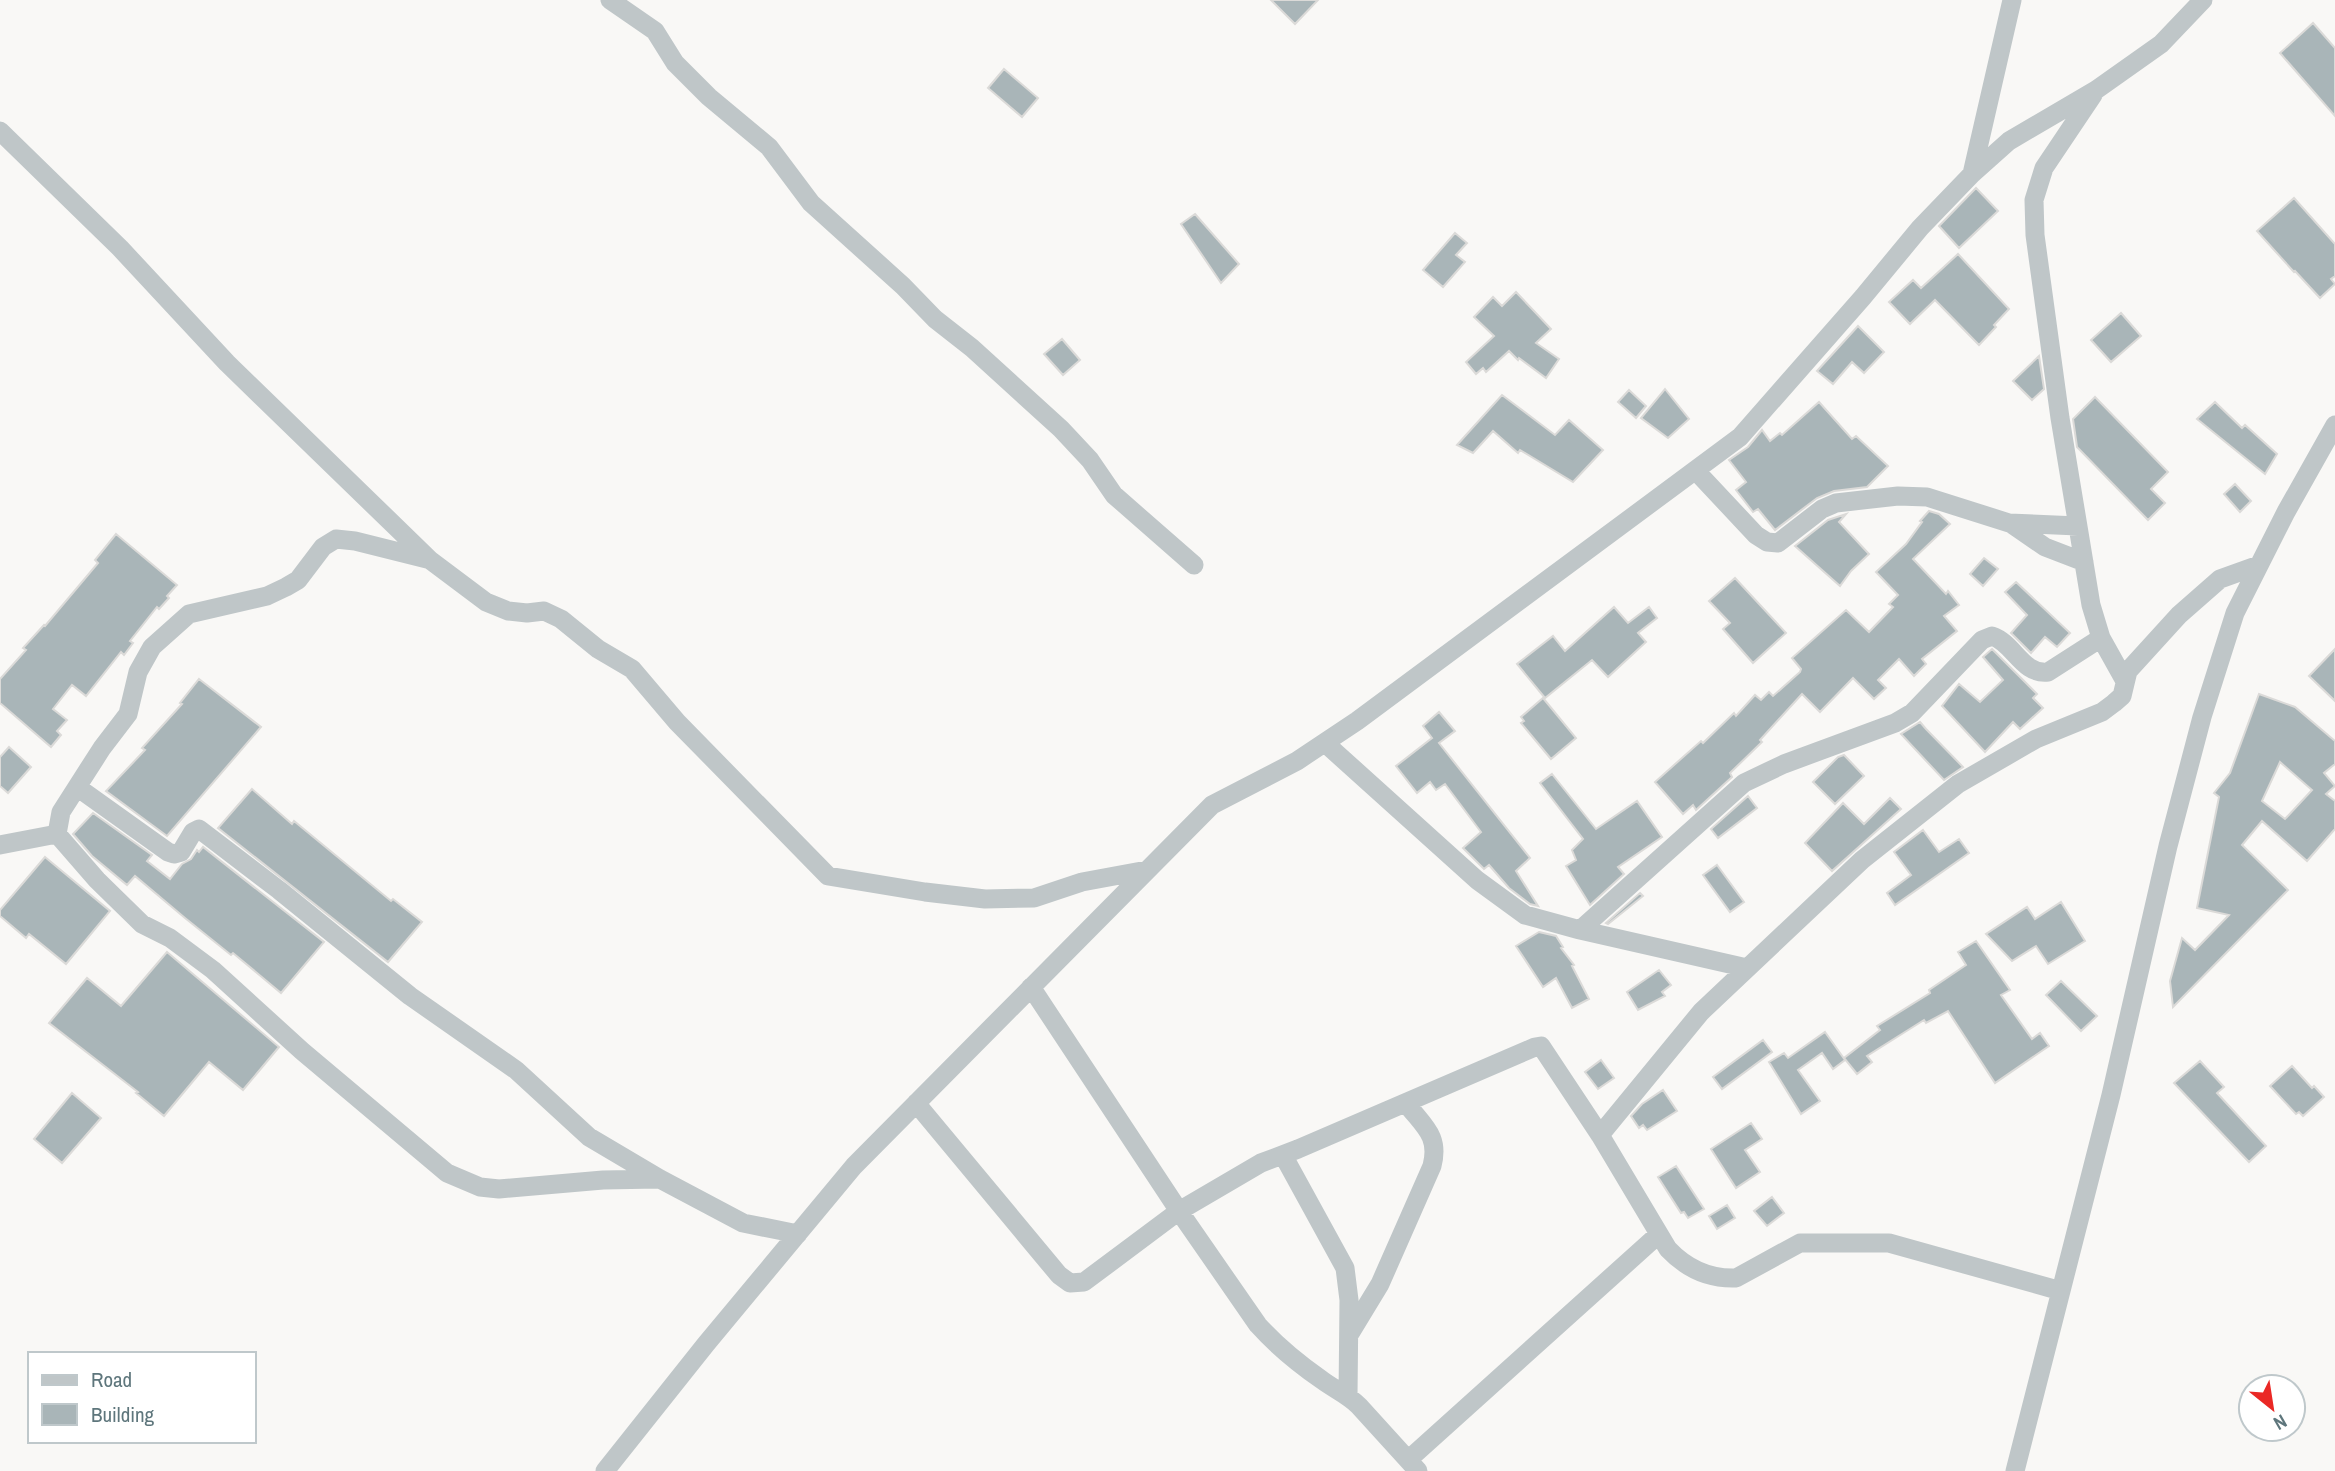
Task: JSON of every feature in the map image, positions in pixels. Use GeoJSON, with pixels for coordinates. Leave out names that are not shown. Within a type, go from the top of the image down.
{"type":"FeatureCollection","features":[{"type":"Feature","properties":{"kind":"street"},"geometry":{"type":"LineString","coordinates":[[610,0],[655,32],[675,63],[769,147],[811,203],[903,286],[935,319],[972,348],[1061,429],[1090,460],[1114,495],[1194,565]]}},
{"type":"Feature","properties":{"kind":"street"},"geometry":{"type":"LineString","coordinates":[[1972,174],[2012,0]]}},
{"type":"Feature","properties":{"kind":"street"},"geometry":{"type":"LineString","coordinates":[[605,1471],[854,1166],[1212,805],[1297,761],[1325,743],[1740,437],[1920,228],[1972,174],[2009,141],[2096,90],[2161,44],[2203,0]]}},
{"type":"Feature","properties":{"kind":"street"},"geometry":{"type":"LineString","coordinates":[[2096,90],[2045,168],[2034,200],[2035,235],[2060,418],[2091,605],[2101,638],[2125,681]]}},
{"type":"Feature","properties":{"kind":"street"},"geometry":{"type":"LineString","coordinates":[[0,131],[120,248],[227,363],[430,560],[486,602],[508,611],[544,611],[561,619],[598,649],[632,669],[677,722],[828,876],[925,892],[997,899],[1034,898],[1082,882],[1147,870]]}},
{"type":"Feature","properties":{"kind":"street"},"geometry":{"type":"LineString","coordinates":[[2015,1471],[2111,1095],[2168,846],[2202,717],[2235,613],[2286,512],[2335,425]]}},
{"type":"Feature","properties":{"kind":"street"},"geometry":{"type":"LineString","coordinates":[[1696,471],[1756,536],[1767,542],[1778,543],[1822,509],[1836,503],[1898,496],[1927,497],[2009,523],[2078,526]]}},
{"type":"Feature","properties":{"kind":"street"},"geometry":{"type":"LineString","coordinates":[[2009,523],[2045,547],[2084,562]]}},
{"type":"Feature","properties":{"kind":"street"},"geometry":{"type":"LineString","coordinates":[[57,834],[61,812],[102,748],[128,714],[138,672],[152,647],[189,614],[267,596],[286,587],[298,580],[323,547],[337,539],[430,560]]}},
{"type":"Feature","properties":{"kind":"street"},"geometry":{"type":"LineString","coordinates":[[1600,1135],[1701,1012],[1862,860],[1958,784],[2036,739],[2102,712],[2122,696],[2128,671],[2179,615],[2220,579],[2259,565]]}},
{"type":"Feature","properties":{"kind":"street"},"geometry":{"type":"LineString","coordinates":[[1580,930],[1744,783],[1784,764],[1895,723],[1912,713],[1982,640],[1992,636],[1999,638],[2027,666],[2039,673],[2048,672],[2101,638]]}},
{"type":"Feature","properties":{"kind":"street"},"geometry":{"type":"LineString","coordinates":[[1325,743],[1477,880],[1525,915],[1748,968]]}},
{"type":"Feature","properties":{"kind":"street"},"geometry":{"type":"LineString","coordinates":[[77,787],[168,852],[181,852],[193,832],[199,829],[410,996],[516,1070],[589,1137],[743,1223],[797,1234]]}},
{"type":"Feature","properties":{"kind":"street"},"geometry":{"type":"LineString","coordinates":[[0,845],[57,834]]}},
{"type":"Feature","properties":{"kind":"street"},"geometry":{"type":"LineString","coordinates":[[57,834],[97,880],[142,925],[170,938],[213,970],[302,1051],[447,1173],[480,1187],[499,1189],[603,1180],[660,1179]]}},
{"type":"Feature","properties":{"kind":"street"},"geometry":{"type":"LineString","coordinates":[[1031,987],[1179,1212],[1264,1332],[1323,1381],[1348,1396],[1413,1466],[1659,1234]]}},
{"type":"Feature","properties":{"kind":"street"},"geometry":{"type":"LineString","coordinates":[[916,1103],[1059,1275],[1070,1283],[1084,1282],[1179,1212],[1261,1163],[1535,1046],[1541,1046],[1600,1135],[1668,1249],[1681,1263],[1699,1272],[1736,1278],[1800,1243],[1889,1243],[2061,1292]]}},
{"type":"Feature","properties":{"kind":"street"},"geometry":{"type":"LineString","coordinates":[[1349,1335],[1380,1284],[1432,1166],[1436,1150],[1434,1141],[1406,1102]]}},
{"type":"Feature","properties":{"kind":"street"},"geometry":{"type":"LineString","coordinates":[[1283,1155],[1345,1268],[1348,1281],[1348,1396]]}},
{"type":"Feature","properties":{"kind":"building"},"geometry":{"type":"Polygon","coordinates":[[[1271,0],[1318,0],[1295,24],[1271,0]]]}},
{"type":"Feature","properties":{"kind":"building"},"geometry":{"type":"Polygon","coordinates":[[[2313,23],[2335,48],[2335,116],[2280,53],[2313,23]]]}},
{"type":"Feature","properties":{"kind":"building"},"geometry":{"type":"Polygon","coordinates":[[[1004,69],[1038,98],[1022,117],[988,88],[1004,69]]]}},
{"type":"Feature","properties":{"kind":"building"},"geometry":{"type":"Polygon","coordinates":[[[1976,188],[1998,211],[1959,248],[1939,226],[1976,188]]]}},
{"type":"Feature","properties":{"kind":"building"},"geometry":{"type":"Polygon","coordinates":[[[2294,198],[2335,244],[2335,276],[2331,279],[2335,284],[2320,298],[2257,231],[2294,198]]]}},
{"type":"Feature","properties":{"kind":"building"},"geometry":{"type":"Polygon","coordinates":[[[1195,214],[1239,264],[1221,283],[1181,224],[1195,214]]]}},
{"type":"Feature","properties":{"kind":"building"},"geometry":{"type":"Polygon","coordinates":[[[1455,233],[1467,243],[1456,255],[1465,262],[1443,287],[1423,270],[1455,233]]]}},
{"type":"Feature","properties":{"kind":"building"},"geometry":{"type":"Polygon","coordinates":[[[1958,254],[2009,309],[1979,345],[1935,300],[1910,324],[1889,302],[1913,280],[1921,288],[1958,254]]]}},
{"type":"Feature","properties":{"kind":"building"},"geometry":{"type":"Polygon","coordinates":[[[1516,292],[1551,329],[1536,343],[1559,359],[1546,378],[1509,351],[1486,372],[1483,368],[1476,374],[1466,362],[1494,336],[1474,317],[1493,297],[1502,306],[1516,292]]]}},
{"type":"Feature","properties":{"kind":"building"},"geometry":{"type":"Polygon","coordinates":[[[2121,313],[2141,336],[2111,362],[2091,340],[2121,313]]]}},
{"type":"Feature","properties":{"kind":"building"},"geometry":{"type":"Polygon","coordinates":[[[1858,326],[1884,352],[1864,373],[1852,362],[1833,384],[1817,371],[1858,326]]]}},
{"type":"Feature","properties":{"kind":"building"},"geometry":{"type":"Polygon","coordinates":[[[1062,339],[1080,360],[1063,375],[1044,354],[1062,339]]]}},
{"type":"Feature","properties":{"kind":"building"},"geometry":{"type":"Polygon","coordinates":[[[2039,356],[2044,389],[2032,400],[2013,381],[2039,356]]]}},
{"type":"Feature","properties":{"kind":"building"},"geometry":{"type":"Polygon","coordinates":[[[1665,389],[1689,419],[1668,438],[1641,418],[1665,389]]]}},
{"type":"Feature","properties":{"kind":"building"},"geometry":{"type":"Polygon","coordinates":[[[1629,390],[1646,406],[1636,418],[1618,402],[1629,390]]]}},
{"type":"Feature","properties":{"kind":"building"},"geometry":{"type":"Polygon","coordinates":[[[1502,395],[1555,435],[1569,420],[1603,450],[1573,482],[1520,450],[1518,453],[1493,431],[1473,453],[1457,445],[1502,395]]]}},
{"type":"Feature","properties":{"kind":"building"},"geometry":{"type":"Polygon","coordinates":[[[2095,397],[2168,472],[2151,489],[2165,503],[2148,520],[2077,447],[2073,419],[2095,397]]]}},
{"type":"Feature","properties":{"kind":"building"},"geometry":{"type":"Polygon","coordinates":[[[1819,402],[1852,439],[1856,436],[1888,466],[1867,487],[1834,491],[1817,498],[1775,530],[1758,509],[1753,512],[1736,490],[1746,482],[1729,460],[1748,447],[1762,430],[1770,441],[1780,433],[1782,435],[1819,402]]]}},
{"type":"Feature","properties":{"kind":"building"},"geometry":{"type":"Polygon","coordinates":[[[2215,402],[2242,428],[2245,425],[2277,454],[2265,474],[2197,419],[2215,402]]]}},
{"type":"Feature","properties":{"kind":"building"},"geometry":{"type":"Polygon","coordinates":[[[2235,484],[2251,501],[2240,512],[2224,494],[2235,484]]]}},
{"type":"Feature","properties":{"kind":"building"},"geometry":{"type":"Polygon","coordinates":[[[1929,511],[1939,514],[1950,524],[1913,559],[1946,594],[1948,591],[1959,605],[1944,616],[1957,631],[1922,659],[1926,664],[1914,676],[1899,659],[1878,680],[1886,688],[1874,699],[1853,678],[1820,712],[1802,694],[1760,740],[1762,742],[1730,773],[1732,777],[1696,810],[1693,805],[1683,814],[1655,782],[1701,741],[1703,743],[1734,713],[1736,716],[1755,695],[1761,700],[1769,692],[1773,696],[1800,672],[1801,669],[1792,658],[1846,610],[1869,632],[1893,607],[1889,604],[1898,595],[1876,572],[1906,544],[1929,511]]]}},
{"type":"Feature","properties":{"kind":"building"},"geometry":{"type":"Polygon","coordinates":[[[1846,514],[1839,522],[1869,554],[1840,586],[1795,546],[1828,520],[1846,514]]]}},
{"type":"Feature","properties":{"kind":"building"},"geometry":{"type":"Polygon","coordinates":[[[116,534],[177,585],[167,596],[169,598],[159,609],[157,607],[130,641],[133,643],[124,655],[121,652],[86,696],[72,685],[53,709],[67,720],[57,731],[61,735],[51,747],[0,703],[0,679],[26,650],[23,648],[98,563],[95,560],[116,534]]]}},
{"type":"Feature","properties":{"kind":"building"},"geometry":{"type":"Polygon","coordinates":[[[1984,558],[1998,569],[1983,586],[1970,574],[1984,558]]]}},
{"type":"Feature","properties":{"kind":"building"},"geometry":{"type":"Polygon","coordinates":[[[1735,578],[1786,633],[1753,663],[1723,629],[1730,623],[1709,601],[1735,578]]]}},
{"type":"Feature","properties":{"kind":"building"},"geometry":{"type":"Polygon","coordinates":[[[2016,582],[2070,633],[2057,647],[2045,637],[2031,653],[2011,633],[2027,615],[2005,592],[2016,582]]]}},
{"type":"Feature","properties":{"kind":"building"},"geometry":{"type":"Polygon","coordinates":[[[1614,607],[1628,623],[1649,607],[1657,618],[1638,633],[1646,642],[1608,677],[1592,660],[1545,698],[1517,664],[1553,636],[1565,651],[1614,607]]]}},
{"type":"Feature","properties":{"kind":"building"},"geometry":{"type":"Polygon","coordinates":[[[1992,649],[2037,694],[2033,698],[2043,708],[2020,729],[2013,722],[1985,752],[1942,706],[1959,684],[1980,702],[2003,680],[1983,657],[1992,649]]]}},
{"type":"Feature","properties":{"kind":"building"},"geometry":{"type":"Polygon","coordinates":[[[2335,649],[2335,701],[2309,676],[2335,649]]]}},
{"type":"Feature","properties":{"kind":"building"},"geometry":{"type":"Polygon","coordinates":[[[199,679],[261,727],[167,836],[106,791],[145,750],[142,748],[182,704],[180,703],[199,679]]]}},
{"type":"Feature","properties":{"kind":"building"},"geometry":{"type":"Polygon","coordinates":[[[2259,694],[2295,707],[2335,741],[2335,764],[2324,773],[2335,786],[2326,794],[2335,801],[2335,829],[2307,861],[2262,821],[2242,845],[2288,890],[2173,1007],[2170,981],[2182,938],[2195,950],[2229,915],[2197,908],[2219,797],[2214,793],[2230,773],[2259,694]],[[2280,762],[2262,801],[2285,819],[2312,790],[2280,762]]]}},
{"type":"Feature","properties":{"kind":"building"},"geometry":{"type":"Polygon","coordinates":[[[1543,698],[1576,738],[1551,759],[1521,723],[1524,721],[1521,717],[1543,698]]]}},
{"type":"Feature","properties":{"kind":"building"},"geometry":{"type":"Polygon","coordinates":[[[1439,712],[1455,731],[1439,743],[1530,858],[1516,871],[1538,906],[1530,904],[1509,888],[1489,865],[1484,869],[1463,848],[1481,832],[1445,784],[1436,790],[1430,782],[1417,793],[1396,766],[1432,738],[1423,726],[1439,712]]]}},
{"type":"Feature","properties":{"kind":"building"},"geometry":{"type":"Polygon","coordinates":[[[1920,722],[1963,767],[1944,780],[1901,734],[1920,722]]]}},
{"type":"Feature","properties":{"kind":"building"},"geometry":{"type":"Polygon","coordinates":[[[9,747],[31,767],[8,793],[0,786],[0,757],[9,747]]]}},
{"type":"Feature","properties":{"kind":"building"},"geometry":{"type":"Polygon","coordinates":[[[1844,755],[1864,776],[1835,804],[1813,782],[1838,757],[1844,755]]]}},
{"type":"Feature","properties":{"kind":"building"},"geometry":{"type":"Polygon","coordinates":[[[1552,774],[1596,829],[1637,801],[1662,837],[1618,867],[1624,874],[1590,905],[1566,866],[1576,860],[1572,850],[1583,839],[1540,783],[1552,774]]]}},
{"type":"Feature","properties":{"kind":"building"},"geometry":{"type":"Polygon","coordinates":[[[252,789],[292,824],[294,821],[391,901],[393,899],[422,922],[388,962],[218,828],[252,789]]]}},
{"type":"Feature","properties":{"kind":"building"},"geometry":{"type":"Polygon","coordinates":[[[1748,796],[1757,808],[1718,838],[1711,829],[1748,796]]]}},
{"type":"Feature","properties":{"kind":"building"},"geometry":{"type":"Polygon","coordinates":[[[1890,798],[1901,809],[1832,871],[1805,843],[1843,803],[1864,824],[1890,798]]]}},
{"type":"Feature","properties":{"kind":"building"},"geometry":{"type":"Polygon","coordinates":[[[93,813],[152,855],[147,861],[170,879],[182,864],[203,847],[324,942],[281,993],[135,876],[127,885],[92,856],[73,834],[93,813]]]}},
{"type":"Feature","properties":{"kind":"building"},"geometry":{"type":"Polygon","coordinates":[[[1923,830],[1939,852],[1959,839],[1969,853],[1895,905],[1887,893],[1911,875],[1894,852],[1923,830]]]}},
{"type":"Feature","properties":{"kind":"building"},"geometry":{"type":"Polygon","coordinates":[[[45,857],[110,911],[66,964],[29,934],[26,938],[0,916],[0,910],[45,857]]]}},
{"type":"Feature","properties":{"kind":"building"},"geometry":{"type":"Polygon","coordinates":[[[1717,865],[1744,902],[1730,912],[1703,875],[1717,865]]]}},
{"type":"Feature","properties":{"kind":"building"},"geometry":{"type":"Polygon","coordinates":[[[1640,893],[1643,896],[1606,923],[1640,893]]]}},
{"type":"Feature","properties":{"kind":"building"},"geometry":{"type":"Polygon","coordinates":[[[2061,902],[2085,941],[2048,964],[2036,946],[2012,961],[1986,934],[2027,907],[2035,919],[2061,902]]]}},
{"type":"Feature","properties":{"kind":"building"},"geometry":{"type":"Polygon","coordinates":[[[1539,932],[1556,936],[1574,965],[1572,966],[1589,999],[1572,1008],[1556,978],[1543,987],[1516,946],[1539,932]]]}},
{"type":"Feature","properties":{"kind":"building"},"geometry":{"type":"Polygon","coordinates":[[[1976,941],[2010,990],[2001,995],[2032,1039],[2040,1033],[2049,1046],[1995,1083],[1948,1011],[1926,1023],[1924,1020],[1867,1056],[1872,1062],[1857,1074],[1844,1058],[1880,1030],[1877,1026],[1930,993],[1929,990],[1966,965],[1958,952],[1976,941]]]}},
{"type":"Feature","properties":{"kind":"building"},"geometry":{"type":"Polygon","coordinates":[[[167,952],[279,1047],[243,1090],[209,1062],[164,1116],[136,1093],[138,1092],[49,1023],[87,978],[121,1006],[167,952]]]}},
{"type":"Feature","properties":{"kind":"building"},"geometry":{"type":"Polygon","coordinates":[[[1659,970],[1671,985],[1662,992],[1665,996],[1638,1010],[1627,992],[1659,970]]]}},
{"type":"Feature","properties":{"kind":"building"},"geometry":{"type":"Polygon","coordinates":[[[2061,981],[2097,1016],[2081,1031],[2046,995],[2061,981]]]}},
{"type":"Feature","properties":{"kind":"building"},"geometry":{"type":"Polygon","coordinates":[[[1825,1032],[1845,1060],[1833,1069],[1822,1053],[1798,1070],[1820,1101],[1801,1114],[1769,1062],[1784,1053],[1788,1058],[1825,1032]]]}},
{"type":"Feature","properties":{"kind":"building"},"geometry":{"type":"Polygon","coordinates":[[[1763,1040],[1772,1052],[1722,1089],[1713,1077],[1763,1040]]]}},
{"type":"Feature","properties":{"kind":"building"},"geometry":{"type":"Polygon","coordinates":[[[1601,1060],[1614,1078],[1598,1089],[1585,1072],[1601,1060]]]}},
{"type":"Feature","properties":{"kind":"building"},"geometry":{"type":"Polygon","coordinates":[[[2200,1061],[2224,1087],[2217,1093],[2266,1146],[2249,1162],[2174,1083],[2200,1061]]]}},
{"type":"Feature","properties":{"kind":"building"},"geometry":{"type":"Polygon","coordinates":[[[2292,1066],[2324,1097],[2303,1116],[2299,1112],[2296,1114],[2270,1086],[2292,1066]]]}},
{"type":"Feature","properties":{"kind":"building"},"geometry":{"type":"Polygon","coordinates":[[[1663,1090],[1677,1111],[1647,1130],[1643,1125],[1639,1128],[1631,1116],[1642,1104],[1663,1090]]]}},
{"type":"Feature","properties":{"kind":"building"},"geometry":{"type":"Polygon","coordinates":[[[72,1093],[101,1118],[62,1163],[34,1139],[72,1093]]]}},
{"type":"Feature","properties":{"kind":"building"},"geometry":{"type":"Polygon","coordinates":[[[1751,1123],[1762,1139],[1745,1150],[1760,1172],[1736,1188],[1711,1149],[1751,1123]]]}},
{"type":"Feature","properties":{"kind":"building"},"geometry":{"type":"Polygon","coordinates":[[[1676,1166],[1704,1209],[1688,1218],[1684,1212],[1681,1213],[1658,1177],[1676,1166]]]}},
{"type":"Feature","properties":{"kind":"building"},"geometry":{"type":"Polygon","coordinates":[[[1772,1197],[1784,1213],[1767,1226],[1754,1211],[1772,1197]]]}},
{"type":"Feature","properties":{"kind":"building"},"geometry":{"type":"Polygon","coordinates":[[[1727,1205],[1735,1218],[1717,1229],[1709,1216],[1727,1205]]]}}]}
